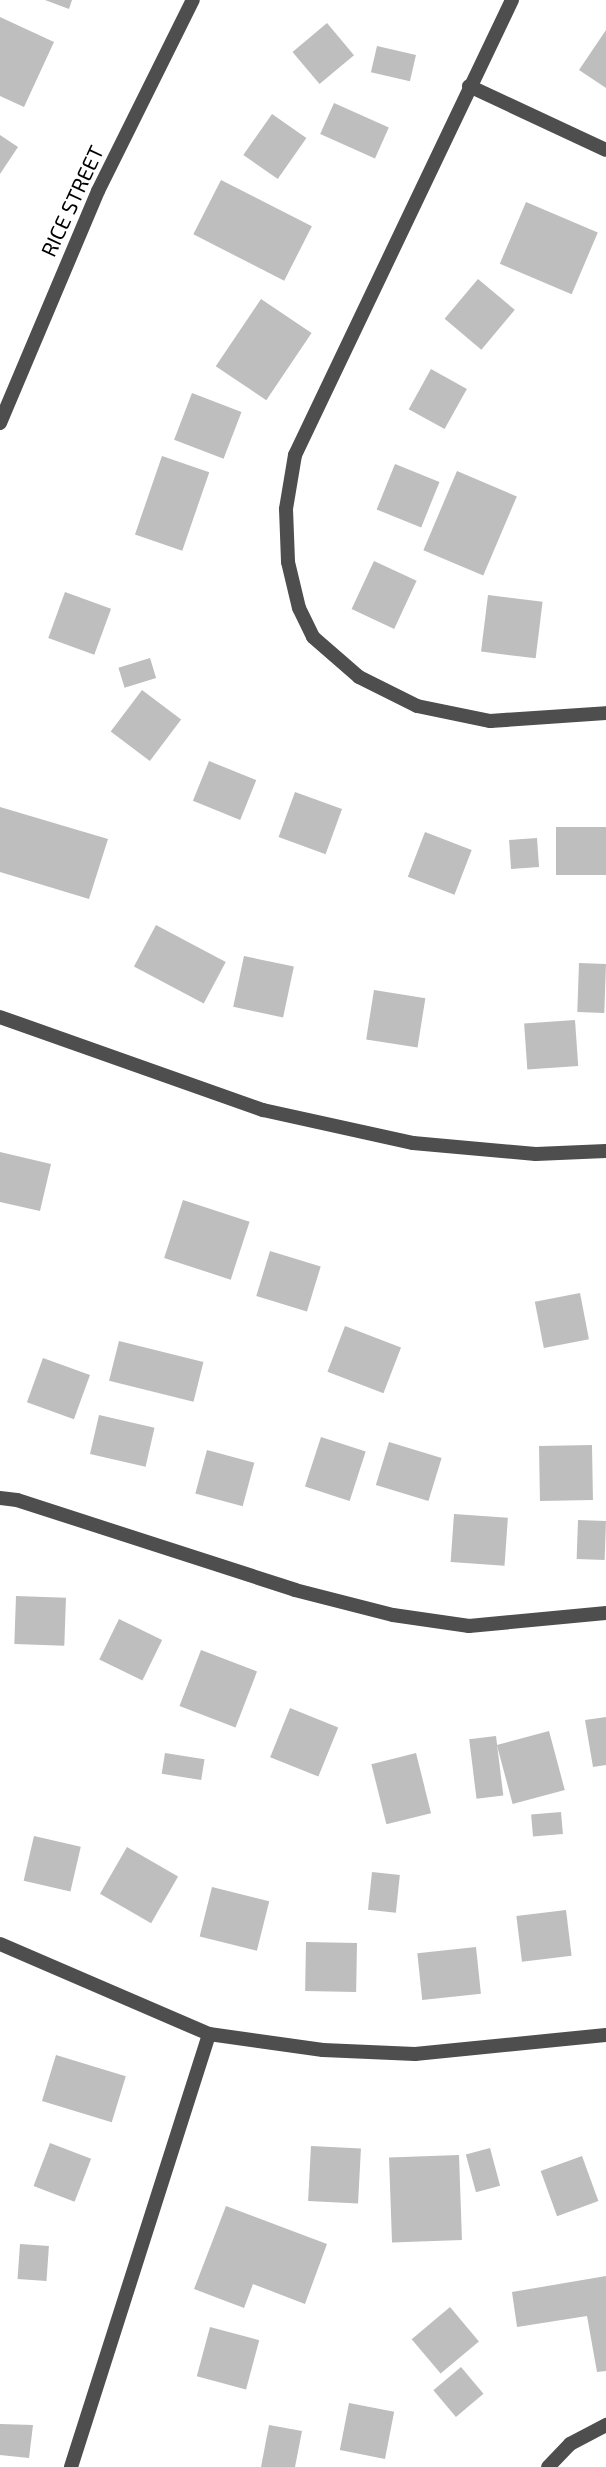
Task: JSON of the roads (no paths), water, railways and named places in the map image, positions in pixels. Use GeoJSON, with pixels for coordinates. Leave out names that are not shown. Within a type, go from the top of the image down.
{"type":"FeatureCollection","features":[{"type":"Feature","properties":{"kind":"street","name":"RICE STREET"},"geometry":{"type":"LineString","coordinates":[[0,423],[98,191],[193,0]]}},
{"type":"Feature","properties":{"kind":"street"},"geometry":{"type":"LineString","coordinates":[[512,0],[295,455],[286,509],[288,562],[299,608],[313,636],[359,677],[417,706],[490,721],[606,713]]}},
{"type":"Feature","properties":{"kind":"street"},"geometry":{"type":"LineString","coordinates":[[469,86],[606,150]]}},
{"type":"Feature","properties":{"kind":"street"},"geometry":{"type":"LineString","coordinates":[[0,1017],[263,1110],[413,1143],[536,1154],[606,1151]]}},
{"type":"Feature","properties":{"kind":"street"},"geometry":{"type":"LineString","coordinates":[[0,1498],[17,1500],[295,1590],[393,1615],[469,1626],[606,1613]]}},
{"type":"Feature","properties":{"kind":"street"},"geometry":{"type":"LineString","coordinates":[[0,1944],[209,2034],[323,2050],[415,2054],[606,2035]]}},
{"type":"Feature","properties":{"kind":"street"},"geometry":{"type":"LineString","coordinates":[[71,2467],[209,2034]]}},
{"type":"Feature","properties":{"kind":"street"},"geometry":{"type":"LineString","coordinates":[[548,2467],[570,2444],[606,2425]]}}]}
